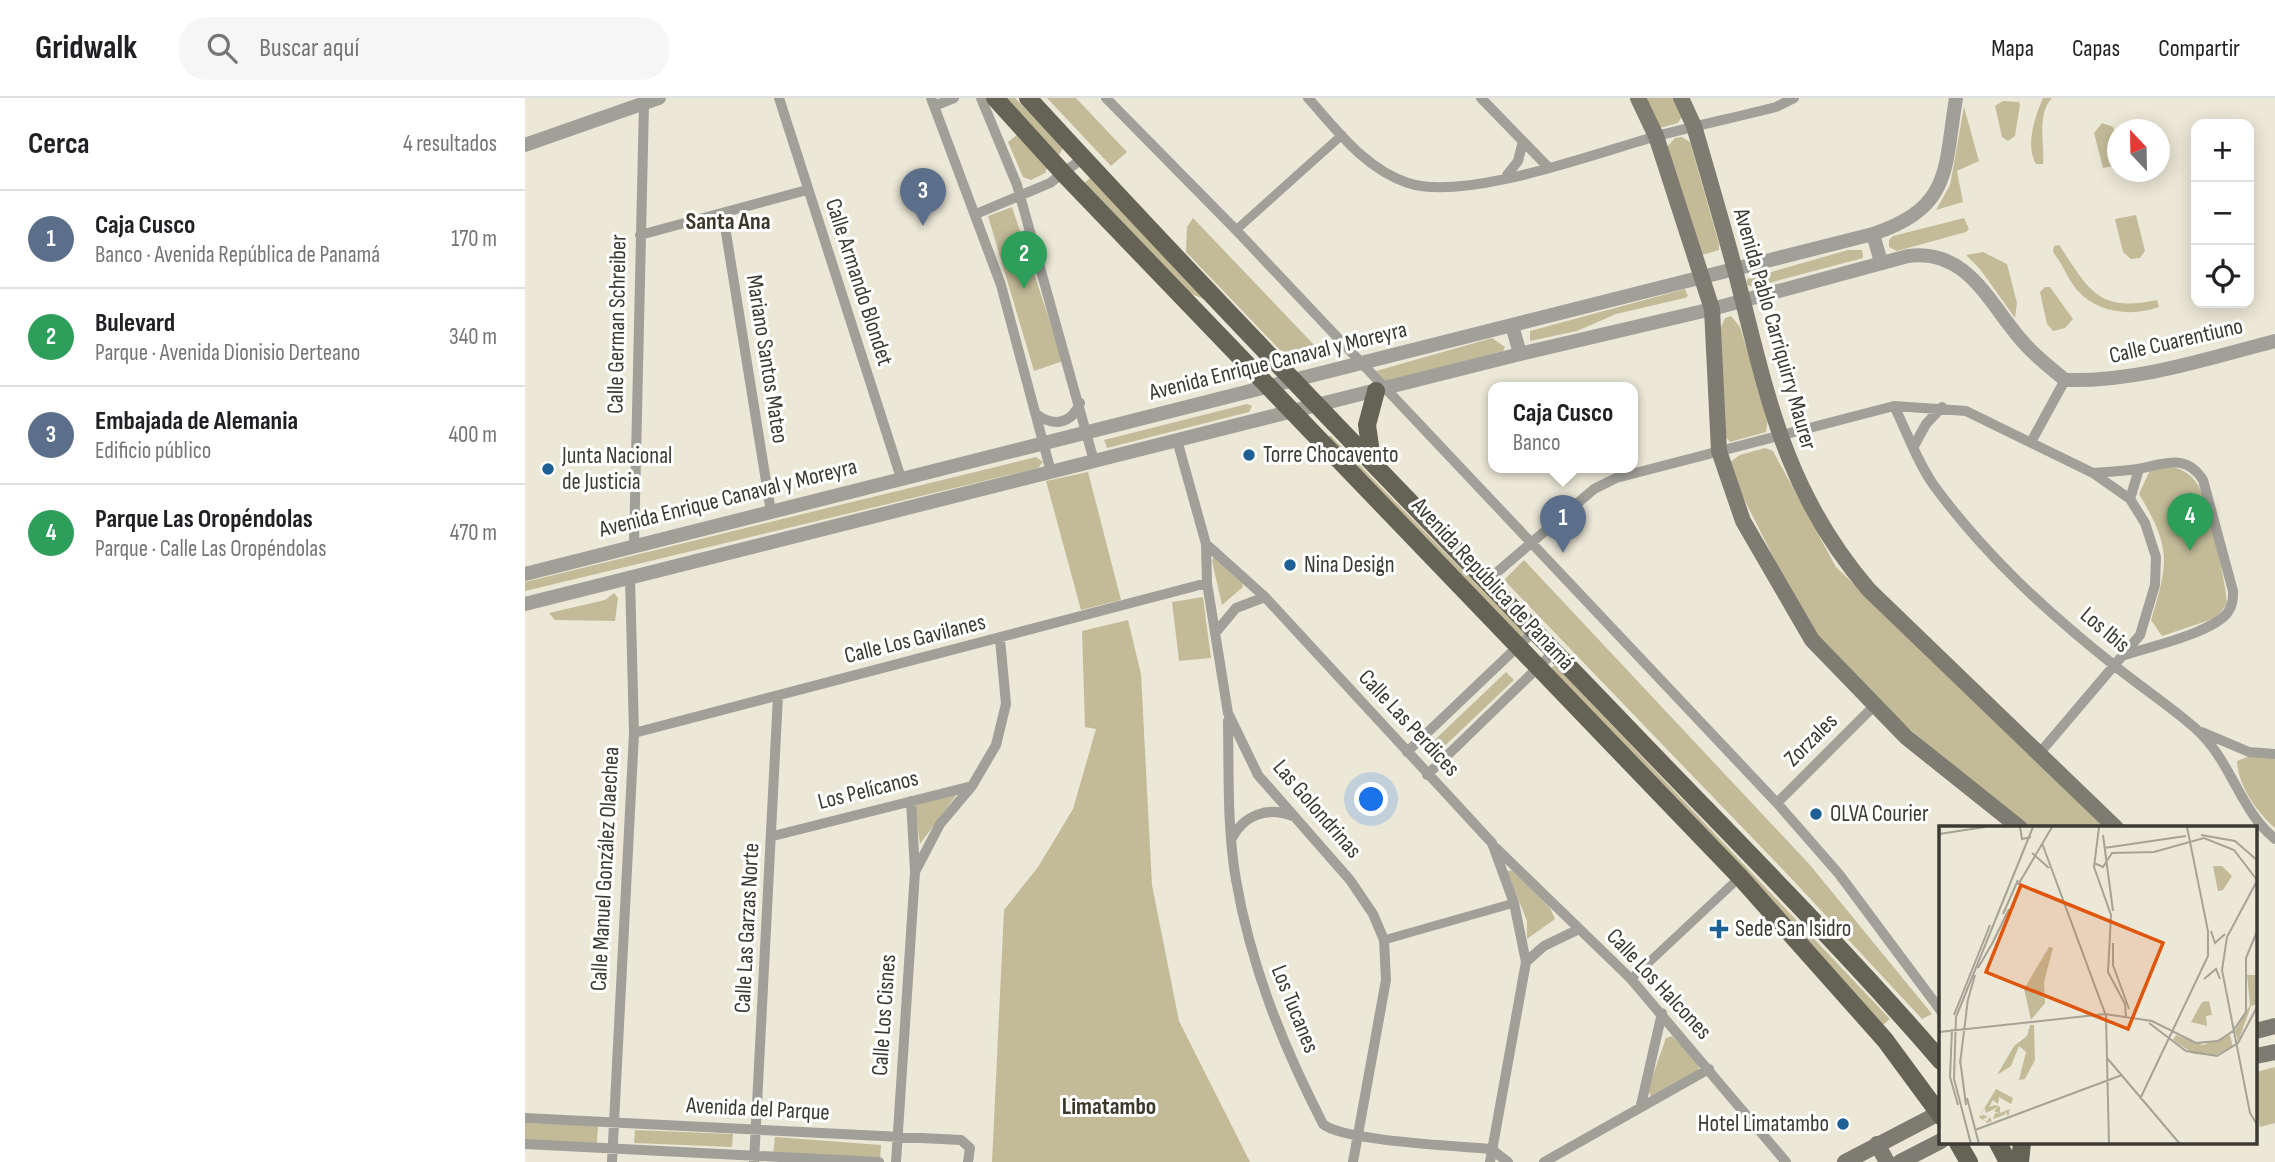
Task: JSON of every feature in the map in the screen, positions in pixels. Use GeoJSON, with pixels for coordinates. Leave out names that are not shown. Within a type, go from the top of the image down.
{"type":"FeatureCollection","features":[{"type":"Feature","properties":{"kind":"main road","name":"Avenida República de Panamá"},"geometry":{"type":"LineString","coordinates":[[995,98],[1064,174],[1740,877],[1885,1040],[1939,1113]]}},
{"type":"Feature","properties":{"kind":"main road","name":"Avenida República de Panamá"},"geometry":{"type":"LineString","coordinates":[[1028,98],[1292,382],[1488,580],[1939,1059]]}},
{"type":"Feature","properties":{"kind":"main road"},"geometry":{"type":"LineString","coordinates":[[1638,98],[1656,136],[1712,309],[1715,326],[1719,451],[1743,521],[1812,640],[1874,706],[1948,772],[2017,826]]}},
{"type":"Feature","properties":{"kind":"main road","name":"Avenida Pablo Carriquirry Maurer"},"geometry":{"type":"LineString","coordinates":[[1681,98],[1694,126],[1779,436],[1811,509],[1836,552],[1869,590],[2114,826]]}},
{"type":"Feature","properties":{"kind":"main road"},"geometry":{"type":"LineString","coordinates":[[1372,460],[1367,425],[1380,390]]}},
{"type":"Feature","properties":{"kind":"main road"},"geometry":{"type":"LineString","coordinates":[[1885,1040],[1908,1023]]}},
{"type":"Feature","properties":{"kind":"main road"},"geometry":{"type":"LineString","coordinates":[[2257,1031],[2275,1026]]}},
{"type":"Feature","properties":{"kind":"main road"},"geometry":{"type":"LineString","coordinates":[[2257,1056],[2275,1052]]}},
{"type":"Feature","properties":{"kind":"main road"},"geometry":{"type":"LineString","coordinates":[[1845,1162],[1939,1114]]}},
{"type":"Feature","properties":{"kind":"main road"},"geometry":{"type":"LineString","coordinates":[[1900,1162],[1939,1142]]}},
{"type":"Feature","properties":{"kind":"main road"},"geometry":{"type":"LineString","coordinates":[[1877,1144],[1887,1162]]}},
{"type":"Feature","properties":{"kind":"main road"},"geometry":{"type":"LineString","coordinates":[[1959,1144],[1969,1162]]}},
{"type":"Feature","properties":{"kind":"main road"},"geometry":{"type":"LineString","coordinates":[[1999,1144],[2008,1162]]}},
{"type":"Feature","properties":{"kind":"main road"},"geometry":{"type":"LineString","coordinates":[[2020,1162],[2022,1144]]}},
{"type":"Feature","properties":{"kind":"street"},"geometry":{"type":"LineString","coordinates":[[525,145],[659,98]]}},
{"type":"Feature","properties":{"kind":"street","name":"Calle Armando Blondet"},"geometry":{"type":"LineString","coordinates":[[779,98],[901,478]]}},
{"type":"Feature","properties":{"kind":"street"},"geometry":{"type":"LineString","coordinates":[[954,98],[932,102],[1001,285],[1051,471]]}},
{"type":"Feature","properties":{"kind":"street"},"geometry":{"type":"LineString","coordinates":[[981,98],[1020,197],[1080,403],[1094,461]]}},
{"type":"Feature","properties":{"kind":"street"},"geometry":{"type":"LineString","coordinates":[[1106,98],[1236,230],[1360,363],[1380,390],[1530,541],[1777,803],[1839,874],[1939,1008]]}},
{"type":"Feature","properties":{"kind":"street"},"geometry":{"type":"LineString","coordinates":[[1308,98],[1374,168],[1407,183],[1430,188],[1504,177],[1548,167],[1656,136],[1776,107],[1794,98]]}},
{"type":"Feature","properties":{"kind":"street"},"geometry":{"type":"LineString","coordinates":[[1481,98],[1548,167]]}},
{"type":"Feature","properties":{"kind":"street","name":"Avenida Enrique Canaval y Moreyra"},"geometry":{"type":"LineString","coordinates":[[525,574],[1873,234],[1916,215],[1936,196],[1945,167],[1956,98]]}},
{"type":"Feature","properties":{"kind":"street","name":"Calle German Schreiber"},"geometry":{"type":"LineString","coordinates":[[634,546],[645,103]]}},
{"type":"Feature","properties":{"kind":"street"},"geometry":{"type":"LineString","coordinates":[[1236,230],[1342,135]]}},
{"type":"Feature","properties":{"kind":"street"},"geometry":{"type":"LineString","coordinates":[[1504,177],[1518,161],[1523,141]]}},
{"type":"Feature","properties":{"kind":"street"},"geometry":{"type":"LineString","coordinates":[[976,214],[1020,197],[1064,174],[1083,158]]}},
{"type":"Feature","properties":{"kind":"street"},"geometry":{"type":"LineString","coordinates":[[640,235],[807,190]]}},
{"type":"Feature","properties":{"kind":"street","name":"Mariano Santos Mateo"},"geometry":{"type":"LineString","coordinates":[[723,214],[771,512]]}},
{"type":"Feature","properties":{"kind":"street"},"geometry":{"type":"LineString","coordinates":[[1873,234],[1881,262]]}},
{"type":"Feature","properties":{"kind":"street"},"geometry":{"type":"LineString","coordinates":[[525,604],[1293,410],[1712,309],[1881,262],[1929,253],[1960,267],[1979,285],[2024,344],[2065,380],[2031,442]]}},
{"type":"Feature","properties":{"kind":"street"},"geometry":{"type":"LineString","coordinates":[[1512,325],[1520,354]]}},
{"type":"Feature","properties":{"kind":"street","name":"Calle Cuarentiuno"},"geometry":{"type":"LineString","coordinates":[[2065,380],[2108,380],[2275,341]]}},
{"type":"Feature","properties":{"kind":"street"},"geometry":{"type":"LineString","coordinates":[[1035,413],[1051,423],[1061,423],[1076,412],[1080,403]]}},
{"type":"Feature","properties":{"kind":"street"},"geometry":{"type":"LineString","coordinates":[[1638,472],[1894,406],[1942,407],[1979,416],[2093,474],[2130,499],[2145,523],[2156,556],[2155,585],[2140,635],[2038,755]]}},
{"type":"Feature","properties":{"kind":"street","name":"Los Ibis"},"geometry":{"type":"LineString","coordinates":[[1894,406],[1933,485],[2015,582],[2114,666],[2197,729],[2230,770],[2245,803],[2263,829],[2275,839]]}},
{"type":"Feature","properties":{"kind":"street"},"geometry":{"type":"LineString","coordinates":[[1914,446],[1926,425],[1942,407]]}},
{"type":"Feature","properties":{"kind":"street","name":"Las Golondrinas"},"geometry":{"type":"LineString","coordinates":[[1177,440],[1206,544],[1207,583],[1228,713],[1253,768],[1350,880],[1373,914],[1384,940],[1386,980],[1353,1162]]}},
{"type":"Feature","properties":{"kind":"street"},"geometry":{"type":"LineString","coordinates":[[2093,474],[2139,469],[2165,461],[2183,462],[2197,470],[2203,480],[2233,591],[2232,602],[2222,618],[2122,656]]}},
{"type":"Feature","properties":{"kind":"street"},"geometry":{"type":"LineString","coordinates":[[2130,499],[2139,469]]}},
{"type":"Feature","properties":{"kind":"street"},"geometry":{"type":"LineString","coordinates":[[1488,580],[1530,541],[1594,489],[1616,478],[1635,473]]}},
{"type":"Feature","properties":{"kind":"street","name":"Calle Las Perdices"},"geometry":{"type":"LineString","coordinates":[[1206,544],[1265,597],[1492,843],[1514,904],[1526,962],[1490,1149],[1490,1162]]}},
{"type":"Feature","properties":{"kind":"street","name":"Calle Manuel González Olaechea"},"geometry":{"type":"LineString","coordinates":[[612,1162],[634,733],[630,579]]}},
{"type":"Feature","properties":{"kind":"street","name":"Calle Los Gavilanes"},"geometry":{"type":"LineString","coordinates":[[634,733],[1207,583]]}},
{"type":"Feature","properties":{"kind":"street"},"geometry":{"type":"LineString","coordinates":[[1216,632],[1236,608],[1265,597]]}},
{"type":"Feature","properties":{"kind":"street"},"geometry":{"type":"LineString","coordinates":[[1406,752],[1535,630]]}},
{"type":"Feature","properties":{"kind":"street","name":"Calle Los Cisnes"},"geometry":{"type":"LineString","coordinates":[[915,872],[940,824],[986,766],[1003,725],[1006,704],[1000,639]]}},
{"type":"Feature","properties":{"kind":"street"},"geometry":{"type":"LineString","coordinates":[[1427,775],[1555,651]]}},
{"type":"Feature","properties":{"kind":"street","name":"Calle Las Garzas Norte"},"geometry":{"type":"LineString","coordinates":[[755,1159],[778,695]]}},
{"type":"Feature","properties":{"kind":"street","name":"Zorzales"},"geometry":{"type":"LineString","coordinates":[[1777,803],[1874,706]]}},
{"type":"Feature","properties":{"kind":"street","name":"Los Tucanes"},"geometry":{"type":"LineString","coordinates":[[1228,713],[1231,839],[1246,930],[1265,997],[1323,1124],[1333,1131],[1356,1135],[1490,1149],[1508,1162]]}},
{"type":"Feature","properties":{"kind":"street"},"geometry":{"type":"LineString","coordinates":[[2197,729],[2225,744],[2249,752],[2275,754]]}},
{"type":"Feature","properties":{"kind":"street"},"geometry":{"type":"LineString","coordinates":[[2230,770],[2232,762],[2249,752]]}},
{"type":"Feature","properties":{"kind":"street","name":"Los Pelícanos"},"geometry":{"type":"LineString","coordinates":[[773,836],[972,786]]}},
{"type":"Feature","properties":{"kind":"street","name":"Calle Los Cisnes"},"geometry":{"type":"LineString","coordinates":[[896,1162],[915,872],[911,801]]}},
{"type":"Feature","properties":{"kind":"street"},"geometry":{"type":"LineString","coordinates":[[1231,839],[1244,821],[1263,812],[1285,813],[1294,817]]}},
{"type":"Feature","properties":{"kind":"street","name":"Calle Los Halcones"},"geometry":{"type":"LineString","coordinates":[[1492,843],[1577,930],[1631,979],[1786,1162]]}},
{"type":"Feature","properties":{"kind":"street"},"geometry":{"type":"LineString","coordinates":[[1631,979],[1740,877]]}},
{"type":"Feature","properties":{"kind":"street"},"geometry":{"type":"LineString","coordinates":[[1384,940],[1514,904]]}},
{"type":"Feature","properties":{"kind":"street"},"geometry":{"type":"LineString","coordinates":[[1526,962],[1544,946],[1577,930]]}},
{"type":"Feature","properties":{"kind":"street"},"geometry":{"type":"LineString","coordinates":[[1641,1105],[1662,1013]]}},
{"type":"Feature","properties":{"kind":"street"},"geometry":{"type":"LineString","coordinates":[[1543,1162],[1709,1069]]}},
{"type":"Feature","properties":{"kind":"street","name":"Avenida del Parque"},"geometry":{"type":"LineString","coordinates":[[525,1118],[965,1141],[971,1152],[968,1162]]}},
{"type":"Feature","properties":{"kind":"street","name":"Avenida del Parque"},"geometry":{"type":"LineString","coordinates":[[525,1144],[755,1159],[879,1162]]}},
{"type":"Feature","properties":{"kind":"shaded area"},"geometry":{"type":"Polygon","coordinates":[[[1005,98],[1015,98],[1063,148],[1059,155],[1005,98]]]}},
{"type":"Feature","properties":{"kind":"shaded area"},"geometry":{"type":"Polygon","coordinates":[[[1047,98],[1076,98],[1127,152],[1111,166],[1047,98]]]}},
{"type":"Feature","properties":{"kind":"shaded area"},"geometry":{"type":"Polygon","coordinates":[[[1644,98],[1674,98],[1683,115],[1678,123],[1660,128],[1644,98]]]}},
{"type":"Feature","properties":{"kind":"shaded area"},"geometry":{"type":"Polygon","coordinates":[[[2043,98],[2052,98],[2044,113],[2043,164],[2036,164],[2031,140],[2043,98]]]}},
{"type":"Feature","properties":{"kind":"shaded area"},"geometry":{"type":"Polygon","coordinates":[[[2003,101],[2019,102],[2020,105],[2015,136],[2008,141],[2002,137],[1995,106],[2003,101]]]}},
{"type":"Feature","properties":{"kind":"shaded area"},"geometry":{"type":"Polygon","coordinates":[[[1964,107],[1979,161],[1957,171],[1963,202],[1936,210],[1950,185],[1964,107]]]}},
{"type":"Feature","properties":{"kind":"shaded area"},"geometry":{"type":"Polygon","coordinates":[[[2102,123],[2107,125],[2107,167],[2103,168],[2094,133],[2102,123]]]}},
{"type":"Feature","properties":{"kind":"shaded area"},"geometry":{"type":"Polygon","coordinates":[[[1018,134],[1047,168],[1045,173],[1031,180],[1023,177],[1008,142],[1018,134]]]}},
{"type":"Feature","properties":{"kind":"shaded area"},"geometry":{"type":"Polygon","coordinates":[[[1682,137],[1690,142],[1719,244],[1719,250],[1702,255],[1666,148],[1675,138],[1682,137]]]}},
{"type":"Feature","properties":{"kind":"shaded area"},"geometry":{"type":"Polygon","coordinates":[[[1090,178],[1208,301],[1185,291],[1083,184],[1090,178]]]}},
{"type":"Feature","properties":{"kind":"shaded area"},"geometry":{"type":"Polygon","coordinates":[[[1012,207],[1063,361],[1034,371],[988,216],[1012,207]]]}},
{"type":"Feature","properties":{"kind":"shaded area"},"geometry":{"type":"Polygon","coordinates":[[[2136,215],[2145,251],[2140,258],[2131,259],[2123,252],[2115,219],[2136,215]]]}},
{"type":"Feature","properties":{"kind":"shaded area"},"geometry":{"type":"Polygon","coordinates":[[[1193,218],[1318,349],[1291,354],[1280,350],[1186,252],[1187,227],[1193,218]]]}},
{"type":"Feature","properties":{"kind":"shaded area"},"geometry":{"type":"Polygon","coordinates":[[[1964,218],[1969,229],[1966,232],[1897,251],[1889,247],[1889,240],[1893,236],[1964,218]]]}},
{"type":"Feature","properties":{"kind":"shaded area"},"geometry":{"type":"Polygon","coordinates":[[[2059,245],[2087,285],[2097,294],[2121,303],[2157,300],[2159,307],[2126,312],[2094,304],[2070,281],[2053,252],[2054,246],[2059,245]]]}},
{"type":"Feature","properties":{"kind":"shaded area"},"geometry":{"type":"Polygon","coordinates":[[[1848,250],[1862,250],[1863,258],[1754,287],[1747,285],[1747,279],[1848,250]]]}},
{"type":"Feature","properties":{"kind":"shaded area"},"geometry":{"type":"Polygon","coordinates":[[[1983,252],[2007,264],[2017,303],[2015,318],[1980,269],[1966,255],[1983,252]]]}},
{"type":"Feature","properties":{"kind":"shaded area"},"geometry":{"type":"Polygon","coordinates":[[[2045,287],[2050,287],[2073,319],[2065,328],[2053,331],[2047,324],[2040,292],[2045,287]]]}},
{"type":"Feature","properties":{"kind":"shaded area"},"geometry":{"type":"Polygon","coordinates":[[[1685,289],[1688,296],[1685,298],[1616,314],[1577,331],[1530,341],[1530,331],[1685,289]]]}},
{"type":"Feature","properties":{"kind":"shaded area"},"geometry":{"type":"Polygon","coordinates":[[[1731,316],[1740,327],[1768,419],[1766,432],[1730,442],[1725,436],[1719,332],[1725,318],[1731,316]]]}},
{"type":"Feature","properties":{"kind":"shaded area"},"geometry":{"type":"Polygon","coordinates":[[[1492,338],[1505,347],[1503,351],[1385,382],[1376,371],[1492,338]]]}},
{"type":"Feature","properties":{"kind":"shaded area"},"geometry":{"type":"Polygon","coordinates":[[[1247,404],[1252,406],[1249,412],[1107,448],[1104,440],[1247,404]]]}},
{"type":"Feature","properties":{"kind":"shaded area"},"geometry":{"type":"Polygon","coordinates":[[[1330,435],[1524,633],[1518,638],[1330,435]]]}},
{"type":"Feature","properties":{"kind":"shaded area"},"geometry":{"type":"Polygon","coordinates":[[[1765,448],[1773,451],[1836,567],[2104,826],[2028,826],[1889,711],[1819,638],[1792,594],[1740,491],[1730,462],[1740,455],[1765,448]]]}},
{"type":"Feature","properties":{"kind":"shaded area"},"geometry":{"type":"Polygon","coordinates":[[[1036,457],[1043,462],[1038,468],[525,591],[525,582],[1036,457]]]}},
{"type":"Feature","properties":{"kind":"shaded area"},"geometry":{"type":"Polygon","coordinates":[[[2171,467],[2190,475],[2202,494],[2216,543],[2227,604],[2216,618],[2162,636],[2151,620],[2164,568],[2162,542],[2139,494],[2151,468],[2171,467]]]}},
{"type":"Feature","properties":{"kind":"shaded area"},"geometry":{"type":"Polygon","coordinates":[[[1088,472],[1121,600],[1081,610],[1046,481],[1088,472]]]}},
{"type":"Feature","properties":{"kind":"shaded area"},"geometry":{"type":"Polygon","coordinates":[[[1214,556],[1243,587],[1222,605],[1212,561],[1214,556]]]}},
{"type":"Feature","properties":{"kind":"shaded area"},"geometry":{"type":"Polygon","coordinates":[[[1524,560],[1810,865],[1932,1014],[1922,1019],[1790,877],[1504,580],[1524,560]]]}},
{"type":"Feature","properties":{"kind":"shaded area"},"geometry":{"type":"Polygon","coordinates":[[[614,593],[618,598],[615,621],[555,620],[549,613],[605,600],[614,593]]]}},
{"type":"Feature","properties":{"kind":"shaded area"},"geometry":{"type":"Polygon","coordinates":[[[1203,597],[1211,658],[1179,661],[1172,602],[1203,597]]]}},
{"type":"Feature","properties":{"kind":"shaded area"},"geometry":{"type":"Polygon","coordinates":[[[1128,620],[1141,674],[1152,885],[1179,1021],[1250,1162],[992,1162],[1004,910],[1038,867],[1073,809],[1096,729],[1085,727],[1082,631],[1128,620]]]}},
{"type":"Feature","properties":{"kind":"shaded area"},"geometry":{"type":"Polygon","coordinates":[[[1555,665],[1890,1019],[1883,1025],[1550,669],[1555,665]]]}},
{"type":"Feature","properties":{"kind":"shaded area"},"geometry":{"type":"Polygon","coordinates":[[[1506,672],[1514,680],[1431,759],[1423,751],[1506,672]]]}},
{"type":"Feature","properties":{"kind":"shaded area"},"geometry":{"type":"Polygon","coordinates":[[[2250,756],[2275,758],[2275,828],[2255,806],[2241,780],[2237,761],[2250,756]]]}},
{"type":"Feature","properties":{"kind":"shaded area"},"geometry":{"type":"Polygon","coordinates":[[[957,794],[920,844],[914,804],[957,794]]]}},
{"type":"Feature","properties":{"kind":"shaded area"},"geometry":{"type":"Polygon","coordinates":[[[1514,870],[1550,908],[1555,919],[1527,939],[1527,921],[1507,871],[1514,870]]]}},
{"type":"Feature","properties":{"kind":"shaded area"},"geometry":{"type":"Polygon","coordinates":[[[1672,1036],[1698,1063],[1699,1070],[1651,1097],[1648,1089],[1666,1038],[1672,1036]]]}},
{"type":"Feature","properties":{"kind":"shaded area"},"geometry":{"type":"Polygon","coordinates":[[[2275,1067],[2275,1123],[2260,1127],[2257,1114],[2257,1072],[2275,1067]]]}},
{"type":"Feature","properties":{"kind":"shaded area"},"geometry":{"type":"Polygon","coordinates":[[[525,1123],[598,1126],[597,1143],[525,1140],[525,1123]]]}},
{"type":"Feature","properties":{"kind":"shaded area"},"geometry":{"type":"Polygon","coordinates":[[[635,1130],[733,1134],[732,1147],[634,1143],[635,1130]]]}},
{"type":"Feature","properties":{"kind":"shaded area"},"geometry":{"type":"Polygon","coordinates":[[[775,1137],[881,1145],[880,1162],[773,1155],[775,1137]]]}},
{"type":"Feature","properties":{"kind":"place","name":"Embajada de Alemania"},"geometry":{"type":"Point","coordinates":[923,226]}},
{"type":"Feature","properties":{"kind":"place","name":"Bulevard"},"geometry":{"type":"Point","coordinates":[1024,289]}},
{"type":"Feature","properties":{"kind":"place","name":"Torre Chocavento"},"geometry":{"type":"Point","coordinates":[1249,455]}},
{"type":"Feature","properties":{"kind":"place","name":"Junta Nacional de Justicia"},"geometry":{"type":"Point","coordinates":[548,469]}},
{"type":"Feature","properties":{"kind":"place","name":"Parque Las Oropéndolas"},"geometry":{"type":"Point","coordinates":[2190,551]}},
{"type":"Feature","properties":{"kind":"place","name":"Caja Cusco"},"geometry":{"type":"Point","coordinates":[1563,553]}},
{"type":"Feature","properties":{"kind":"place","name":"Nina Design"},"geometry":{"type":"Point","coordinates":[1290,565]}},
{"type":"Feature","properties":{"kind":"place","name":"OLVA Courier"},"geometry":{"type":"Point","coordinates":[1816,814]}},
{"type":"Feature","properties":{"kind":"place","name":"Sede San Isidro"},"geometry":{"type":"Point","coordinates":[1719,929]}},
{"type":"Feature","properties":{"kind":"place","name":"Hotel Limatambo"},"geometry":{"type":"Point","coordinates":[1843,1124]}},
{"type":"Feature","properties":{"kind":"district","name":"Santa Ana"},"geometry":{"type":"Point","coordinates":[728,221]}},
{"type":"Feature","properties":{"kind":"district","name":"Limatambo"},"geometry":{"type":"Point","coordinates":[1109,1106]}}]}
